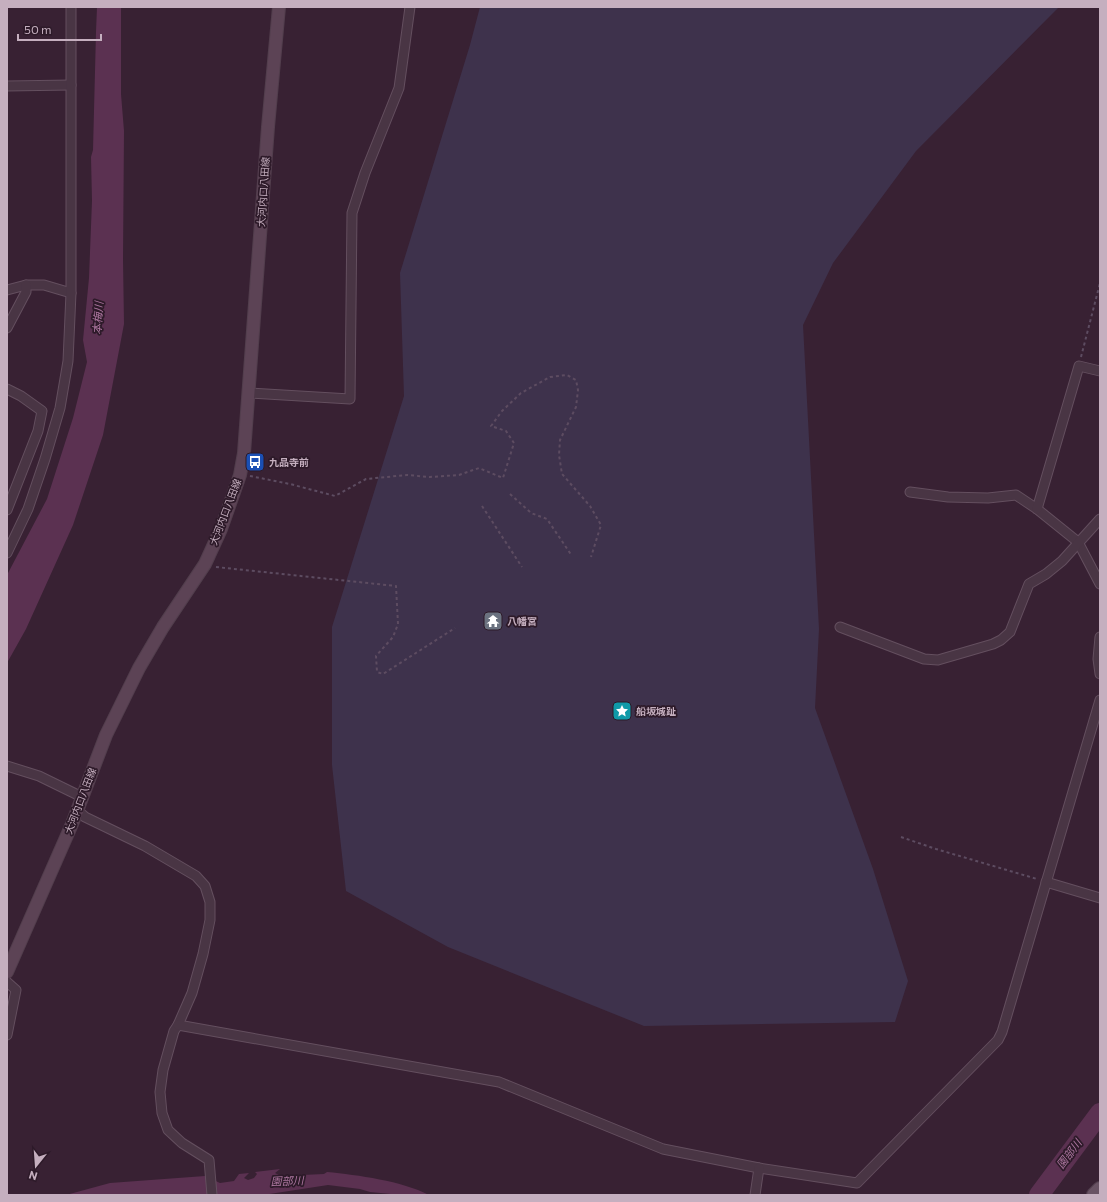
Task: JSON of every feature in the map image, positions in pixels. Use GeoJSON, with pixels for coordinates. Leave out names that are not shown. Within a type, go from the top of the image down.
{"type":"FeatureCollection","features":[{"type":"Feature","properties":{"kind":"main road","name":"大河内口八田線"},"geometry":{"type":"LineString","coordinates":[[7,972],[77,810],[106,735],[139,668],[163,627],[205,564],[221,529],[240,475],[244,453],[268,127],[279,7]]}},
{"type":"Feature","properties":{"kind":"main road"},"geometry":{"type":"LineString","coordinates":[[1094,1195],[1100,1189]]}},
{"type":"Feature","properties":{"kind":"street"},"geometry":{"type":"LineString","coordinates":[[7,553],[28,509],[45,459],[60,408],[68,361],[71,293],[71,7]]}},
{"type":"Feature","properties":{"kind":"street"},"geometry":{"type":"LineString","coordinates":[[248,392],[350,399],[352,213],[365,173],[399,88],[410,7]]}},
{"type":"Feature","properties":{"kind":"street"},"geometry":{"type":"LineString","coordinates":[[7,86],[71,85]]}},
{"type":"Feature","properties":{"kind":"street"},"geometry":{"type":"LineString","coordinates":[[7,290],[26,285],[44,285],[71,293]]}},
{"type":"Feature","properties":{"kind":"street"},"geometry":{"type":"LineString","coordinates":[[7,328],[26,292],[26,285]]}},
{"type":"Feature","properties":{"kind":"street"},"geometry":{"type":"LineString","coordinates":[[1037,510],[1079,366],[1100,371]]}},
{"type":"Feature","properties":{"kind":"street"},"geometry":{"type":"LineString","coordinates":[[7,389],[21,396],[42,411],[38,431],[7,510]]}},
{"type":"Feature","properties":{"kind":"street"},"geometry":{"type":"LineString","coordinates":[[910,492],[948,497],[988,498],[1016,495],[1078,542],[1100,584]]}},
{"type":"Feature","properties":{"kind":"street"},"geometry":{"type":"LineString","coordinates":[[840,627],[924,659],[938,660],[993,644],[1001,640],[1010,632],[1030,584],[1046,574],[1062,561],[1100,519]]}},
{"type":"Feature","properties":{"kind":"street"},"geometry":{"type":"LineString","coordinates":[[1100,637],[1098,659],[1100,674]]}},
{"type":"Feature","properties":{"kind":"street"},"geometry":{"type":"LineString","coordinates":[[178,1025],[499,1082],[663,1149],[759,1168],[856,1183],[998,1040],[1002,1032],[1100,700]]}},
{"type":"Feature","properties":{"kind":"street"},"geometry":{"type":"LineString","coordinates":[[7,766],[39,776],[82,797]]}},
{"type":"Feature","properties":{"kind":"street"},"geometry":{"type":"LineString","coordinates":[[77,810],[85,817],[146,846],[196,876],[205,886],[210,902],[210,920],[203,954],[192,993],[174,1031],[160,1092],[162,1113],[168,1130],[182,1143],[208,1160],[212,1195]]}},
{"type":"Feature","properties":{"kind":"street"},"geometry":{"type":"LineString","coordinates":[[1046,882],[1100,898]]}},
{"type":"Feature","properties":{"kind":"street"},"geometry":{"type":"LineString","coordinates":[[7,982],[16,990],[7,1035]]}},
{"type":"Feature","properties":{"kind":"street"},"geometry":{"type":"LineString","coordinates":[[755,1195],[759,1168]]}},
{"type":"Feature","properties":{"kind":"path"},"geometry":{"type":"LineString","coordinates":[[1079,366],[1100,283]]}},
{"type":"Feature","properties":{"kind":"path"},"geometry":{"type":"LineString","coordinates":[[240,475],[290,484],[335,496],[366,479],[407,475],[430,477],[459,476],[479,468],[503,478],[514,443],[506,431],[491,426],[502,411],[521,393],[550,377],[567,375],[576,380],[578,390],[576,407],[560,440],[559,455],[562,474],[590,506],[601,525],[591,557]]}},
{"type":"Feature","properties":{"kind":"path"},"geometry":{"type":"LineString","coordinates":[[510,494],[531,513],[547,519],[572,556]]}},
{"type":"Feature","properties":{"kind":"path"},"geometry":{"type":"LineString","coordinates":[[482,506],[522,567]]}},
{"type":"Feature","properties":{"kind":"path"},"geometry":{"type":"LineString","coordinates":[[205,564],[220,568],[396,586],[398,624],[392,637],[376,656],[377,672],[383,674],[455,628]]}},
{"type":"Feature","properties":{"kind":"path"},"geometry":{"type":"LineString","coordinates":[[901,837],[1046,882]]}},
{"type":"Feature","properties":{"kind":"shaded area"},"geometry":{"type":"Polygon","coordinates":[[[480,7],[1059,7],[916,151],[833,263],[803,325],[819,629],[815,708],[873,869],[908,981],[895,1022],[644,1026],[448,947],[346,891],[332,765],[332,627],[404,396],[400,273],[470,45],[480,7]]]}},
{"type":"Feature","properties":{"kind":"water","name":"本梅川"},"geometry":{"type":"Polygon","coordinates":[[[97,7],[121,7],[121,94],[124,131],[124,324],[103,435],[73,525],[26,629],[7,663],[7,575],[47,499],[73,418],[87,362],[83,340],[89,278],[92,201],[91,157],[93,150],[97,7]]]}},
{"type":"Feature","properties":{"kind":"water"},"geometry":{"type":"Polygon","coordinates":[[[280,1169],[275,1173],[281,1176],[324,1174],[327,1172],[366,1177],[393,1182],[429,1195],[401,1195],[370,1192],[360,1189],[328,1185],[263,1195],[66,1195],[110,1183],[205,1176],[220,1183],[234,1181],[239,1174],[249,1173],[244,1178],[248,1180],[254,1178],[257,1174],[255,1172],[280,1169]]]}},
{"type":"Feature","properties":{"kind":"waterway","name":"園部川"},"geometry":{"type":"LineString","coordinates":[[1039,1195],[1100,1113]]}},
{"type":"Feature","properties":{"kind":"place","name":"九品寺前"},"geometry":{"type":"Point","coordinates":[255,462]}},
{"type":"Feature","properties":{"kind":"place","name":"八幡宮"},"geometry":{"type":"Point","coordinates":[493,621]}},
{"type":"Feature","properties":{"kind":"place","name":"船坂城趾"},"geometry":{"type":"Point","coordinates":[622,711]}}]}
